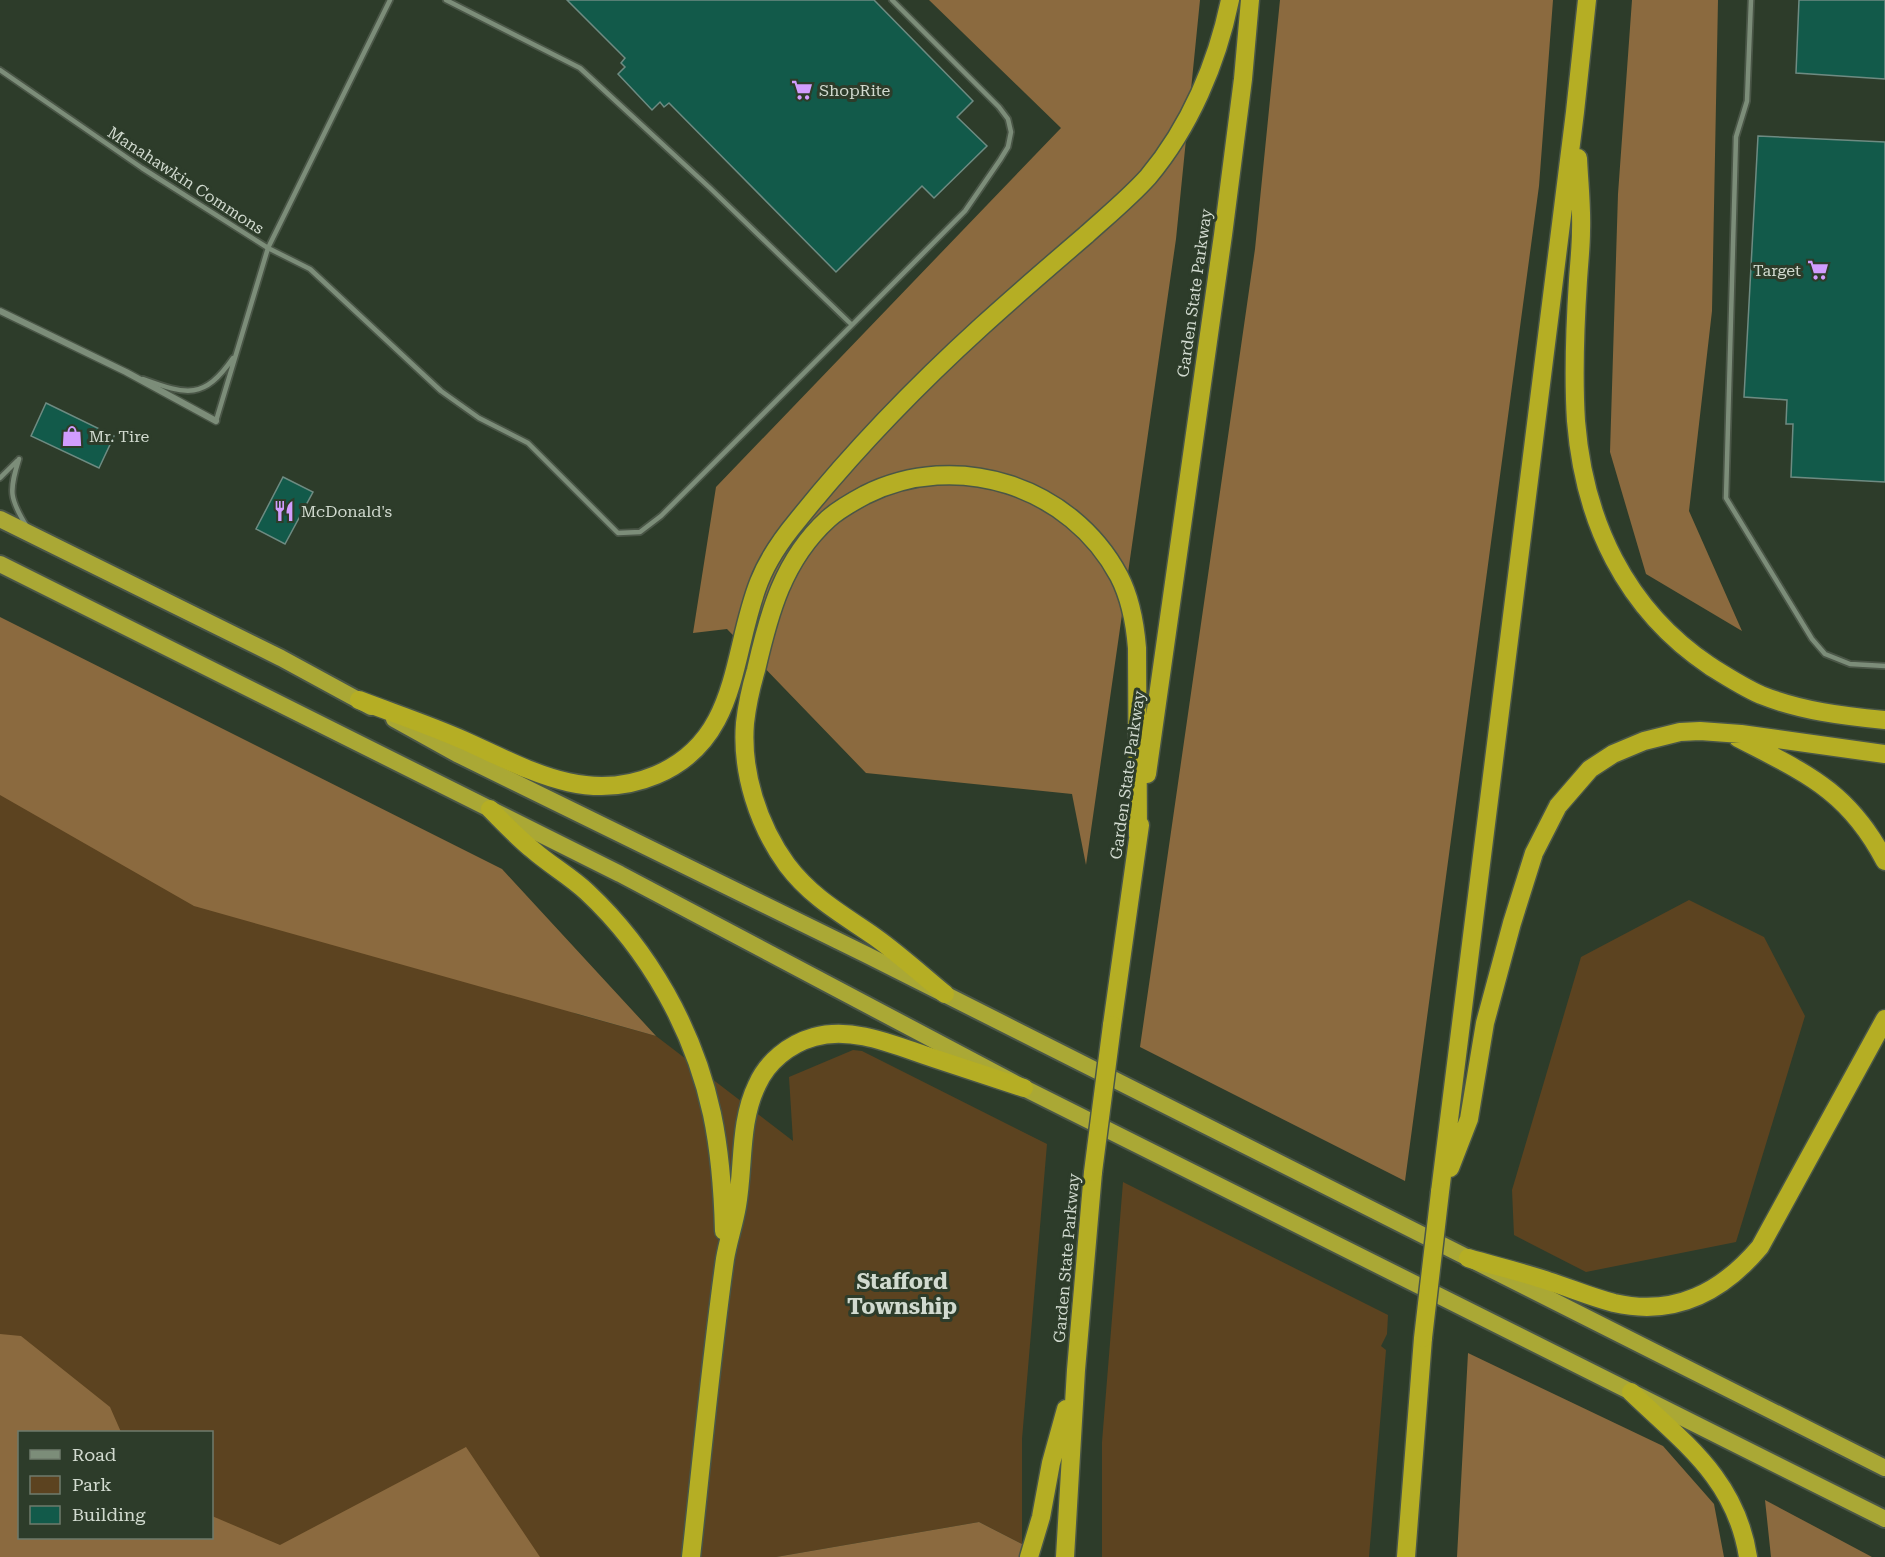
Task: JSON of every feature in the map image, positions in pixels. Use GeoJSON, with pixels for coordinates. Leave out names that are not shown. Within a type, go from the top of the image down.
{"type":"FeatureCollection","features":[{"type":"Feature","properties":{"kind":"highway"},"geometry":{"type":"LineString","coordinates":[[359,700],[460,738],[549,778],[580,785],[614,787],[646,780],[661,774],[688,756],[710,732],[726,703],[759,581],[788,533],[850,459],[911,393],[986,323],[1116,209],[1147,178],[1173,142],[1193,107],[1216,51],[1230,0]]}},
{"type":"Feature","properties":{"kind":"highway","name":"Garden State Parkway"},"geometry":{"type":"LineString","coordinates":[[1065,1557],[1076,1370],[1093,1172],[1224,224],[1243,79],[1250,0]]}},
{"type":"Feature","properties":{"kind":"highway"},"geometry":{"type":"LineString","coordinates":[[1406,1557],[1423,1338],[1587,0]]}},
{"type":"Feature","properties":{"kind":"highway"},"geometry":{"type":"LineString","coordinates":[[1575,112],[1581,231],[1575,334],[1576,421],[1587,495],[1611,556],[1636,595],[1663,627],[1698,657],[1739,683],[1759,694],[1800,708],[1843,716],[1885,720]]}},
{"type":"Feature","properties":{"kind":"highway"},"geometry":{"type":"LineString","coordinates":[[945,994],[875,937],[833,910],[808,889],[787,865],[774,843],[763,821],[752,788],[746,756],[745,726],[750,693],[766,626],[786,574],[804,545],[828,519],[855,500],[889,485],[922,477],[957,475],[989,479],[1028,492],[1056,507],[1084,529],[1119,576],[1132,610],[1137,648],[1138,836]]}},
{"type":"Feature","properties":{"kind":"highway"},"geometry":{"type":"LineString","coordinates":[[0,519],[281,658],[457,754],[945,994],[1885,1468]]}},
{"type":"Feature","properties":{"kind":"highway"},"geometry":{"type":"LineString","coordinates":[[0,564],[620,874],[1024,1088],[1885,1519]]}},
{"type":"Feature","properties":{"kind":"highway"},"geometry":{"type":"LineString","coordinates":[[1440,1192],[1469,1119],[1485,1023],[1534,853],[1558,806],[1590,769],[1629,747],[1680,732],[1727,733],[1885,754]]}},
{"type":"Feature","properties":{"kind":"highway"},"geometry":{"type":"LineString","coordinates":[[1727,733],[1807,774],[1828,789],[1857,818],[1885,861]]}},
{"type":"Feature","properties":{"kind":"highway"},"geometry":{"type":"LineString","coordinates":[[490,809],[532,850],[573,880],[602,907],[630,940],[673,1006],[692,1048],[712,1112],[721,1169],[726,1257]]}},
{"type":"Feature","properties":{"kind":"highway"},"geometry":{"type":"LineString","coordinates":[[1468,1258],[1624,1304],[1653,1307],[1706,1294],[1735,1274],[1760,1247],[1885,1019]]}},
{"type":"Feature","properties":{"kind":"highway"},"geometry":{"type":"LineString","coordinates":[[691,1557],[726,1257],[737,1205],[747,1114],[753,1093],[767,1068],[792,1046],[825,1035],[862,1036],[891,1043],[1024,1088]]}},
{"type":"Feature","properties":{"kind":"highway"},"geometry":{"type":"LineString","coordinates":[[1029,1557],[1041,1517],[1051,1463],[1076,1370]]}},
{"type":"Feature","properties":{"kind":"highway"},"geometry":{"type":"LineString","coordinates":[[1631,1392],[1705,1464],[1718,1481],[1729,1498],[1739,1521],[1748,1557]]}},
{"type":"Feature","properties":{"kind":"street"},"geometry":{"type":"LineString","coordinates":[[0,311],[126,372],[216,422]]}},
{"type":"Feature","properties":{"kind":"lane"},"geometry":{"type":"LineString","coordinates":[[390,0],[268,248],[310,269],[441,391],[479,418],[528,443],[618,533],[640,532],[661,516],[965,211],[1008,147],[1011,132],[1008,119],[999,107],[892,0]]}},
{"type":"Feature","properties":{"kind":"lane"},"geometry":{"type":"LineString","coordinates":[[446,0],[580,68],[695,174],[852,325]]}},
{"type":"Feature","properties":{"kind":"lane"},"geometry":{"type":"LineString","coordinates":[[1751,0],[1747,101],[1736,137],[1726,498],[1812,639],[1825,654],[1850,664],[1885,666]]}},
{"type":"Feature","properties":{"kind":"lane","name":"Manahawkin Commons"},"geometry":{"type":"LineString","coordinates":[[0,70],[142,168],[268,248],[216,422]]}},
{"type":"Feature","properties":{"kind":"lane"},"geometry":{"type":"LineString","coordinates":[[126,372],[185,392],[207,386],[220,377],[236,353]]}},
{"type":"Feature","properties":{"kind":"lane"},"geometry":{"type":"LineString","coordinates":[[0,478],[19,459],[11,493],[15,507],[31,534]]}},
{"type":"Feature","properties":{"kind":"green space"},"geometry":{"type":"Polygon","coordinates":[[[0,780],[577,1014],[656,1036],[793,1141],[789,1077],[853,1050],[862,1051],[1047,1144],[1022,1439],[1022,1544],[979,1522],[776,1557],[0,1557],[0,780]]]}},
{"type":"Feature","properties":{"kind":"green space"},"geometry":{"type":"Polygon","coordinates":[[[1689,900],[1764,937],[1805,1016],[1736,1242],[1586,1272],[1514,1235],[1512,1190],[1581,957],[1689,900]]]}},
{"type":"Feature","properties":{"kind":"green space"},"geometry":{"type":"Polygon","coordinates":[[[1123,1182],[1388,1315],[1387,1334],[1381,1346],[1386,1350],[1369,1557],[1102,1557],[1102,1442],[1123,1182]]]}},
{"type":"Feature","properties":{"kind":"shaded area"},"geometry":{"type":"Polygon","coordinates":[[[929,0],[1200,0],[1176,239],[1086,865],[1072,794],[866,773],[727,629],[693,633],[716,487],[1061,128],[929,0]]]}},
{"type":"Feature","properties":{"kind":"shaded area"},"geometry":{"type":"Polygon","coordinates":[[[1280,0],[1553,0],[1539,186],[1405,1181],[1140,1047],[1255,249],[1280,0]]]}},
{"type":"Feature","properties":{"kind":"shaded area"},"geometry":{"type":"Polygon","coordinates":[[[1632,0],[1718,0],[1712,311],[1689,511],[1742,631],[1646,574],[1610,452],[1618,194],[1632,0]]]}},
{"type":"Feature","properties":{"kind":"shaded area"},"geometry":{"type":"Polygon","coordinates":[[[0,617],[502,869],[656,1036],[194,906],[0,795],[0,617]]]}},
{"type":"Feature","properties":{"kind":"shaded area"},"geometry":{"type":"Polygon","coordinates":[[[0,1334],[21,1336],[110,1407],[121,1431],[18,1431],[18,1539],[213,1539],[213,1516],[280,1545],[466,1447],[540,1557],[0,1557],[0,1334]]]}},
{"type":"Feature","properties":{"kind":"shaded area"},"geometry":{"type":"Polygon","coordinates":[[[1468,1353],[1663,1446],[1714,1504],[1724,1557],[1457,1557],[1468,1353]]]}},
{"type":"Feature","properties":{"kind":"shaded area"},"geometry":{"type":"Polygon","coordinates":[[[1765,1500],[1872,1557],[1771,1557],[1765,1500]]]}},
{"type":"Feature","properties":{"kind":"shaded area"},"geometry":{"type":"Polygon","coordinates":[[[979,1522],[1022,1544],[1022,1557],[776,1557],[979,1522]]]}},
{"type":"Feature","properties":{"kind":"building"},"geometry":{"type":"Polygon","coordinates":[[[567,0],[874,0],[973,101],[957,117],[987,146],[934,198],[922,186],[836,272],[669,103],[664,107],[660,102],[652,110],[618,74],[625,67],[621,63],[625,58],[567,0]]]}},
{"type":"Feature","properties":{"kind":"building"},"geometry":{"type":"Polygon","coordinates":[[[1799,0],[1885,0],[1885,79],[1796,73],[1799,0]]]}},
{"type":"Feature","properties":{"kind":"building","name":"Target"},"geometry":{"type":"Polygon","coordinates":[[[1758,136],[1885,142],[1885,482],[1791,477],[1793,424],[1786,424],[1787,400],[1744,397],[1758,136]]]}},
{"type":"Feature","properties":{"kind":"building","name":"Mr. Tire"},"geometry":{"type":"Polygon","coordinates":[[[46,403],[114,436],[99,468],[31,436],[46,403]]]}},
{"type":"Feature","properties":{"kind":"building","name":"McDonald's"},"geometry":{"type":"Polygon","coordinates":[[[283,477],[313,492],[285,544],[256,529],[283,477]]]}},
{"type":"Feature","properties":{"kind":"place","name":"ShopRite"},"geometry":{"type":"Point","coordinates":[802,90]}},
{"type":"Feature","properties":{"kind":"place","name":"Target"},"geometry":{"type":"Point","coordinates":[1818,270]}},
{"type":"Feature","properties":{"kind":"place","name":"Mr. Tire"},"geometry":{"type":"Point","coordinates":[72,436]}},
{"type":"Feature","properties":{"kind":"place","name":"McDonald's"},"geometry":{"type":"Point","coordinates":[284,511]}},
{"type":"Feature","properties":{"kind":"district","name":"Stafford Township"},"geometry":{"type":"Point","coordinates":[902,1294]}}]}
